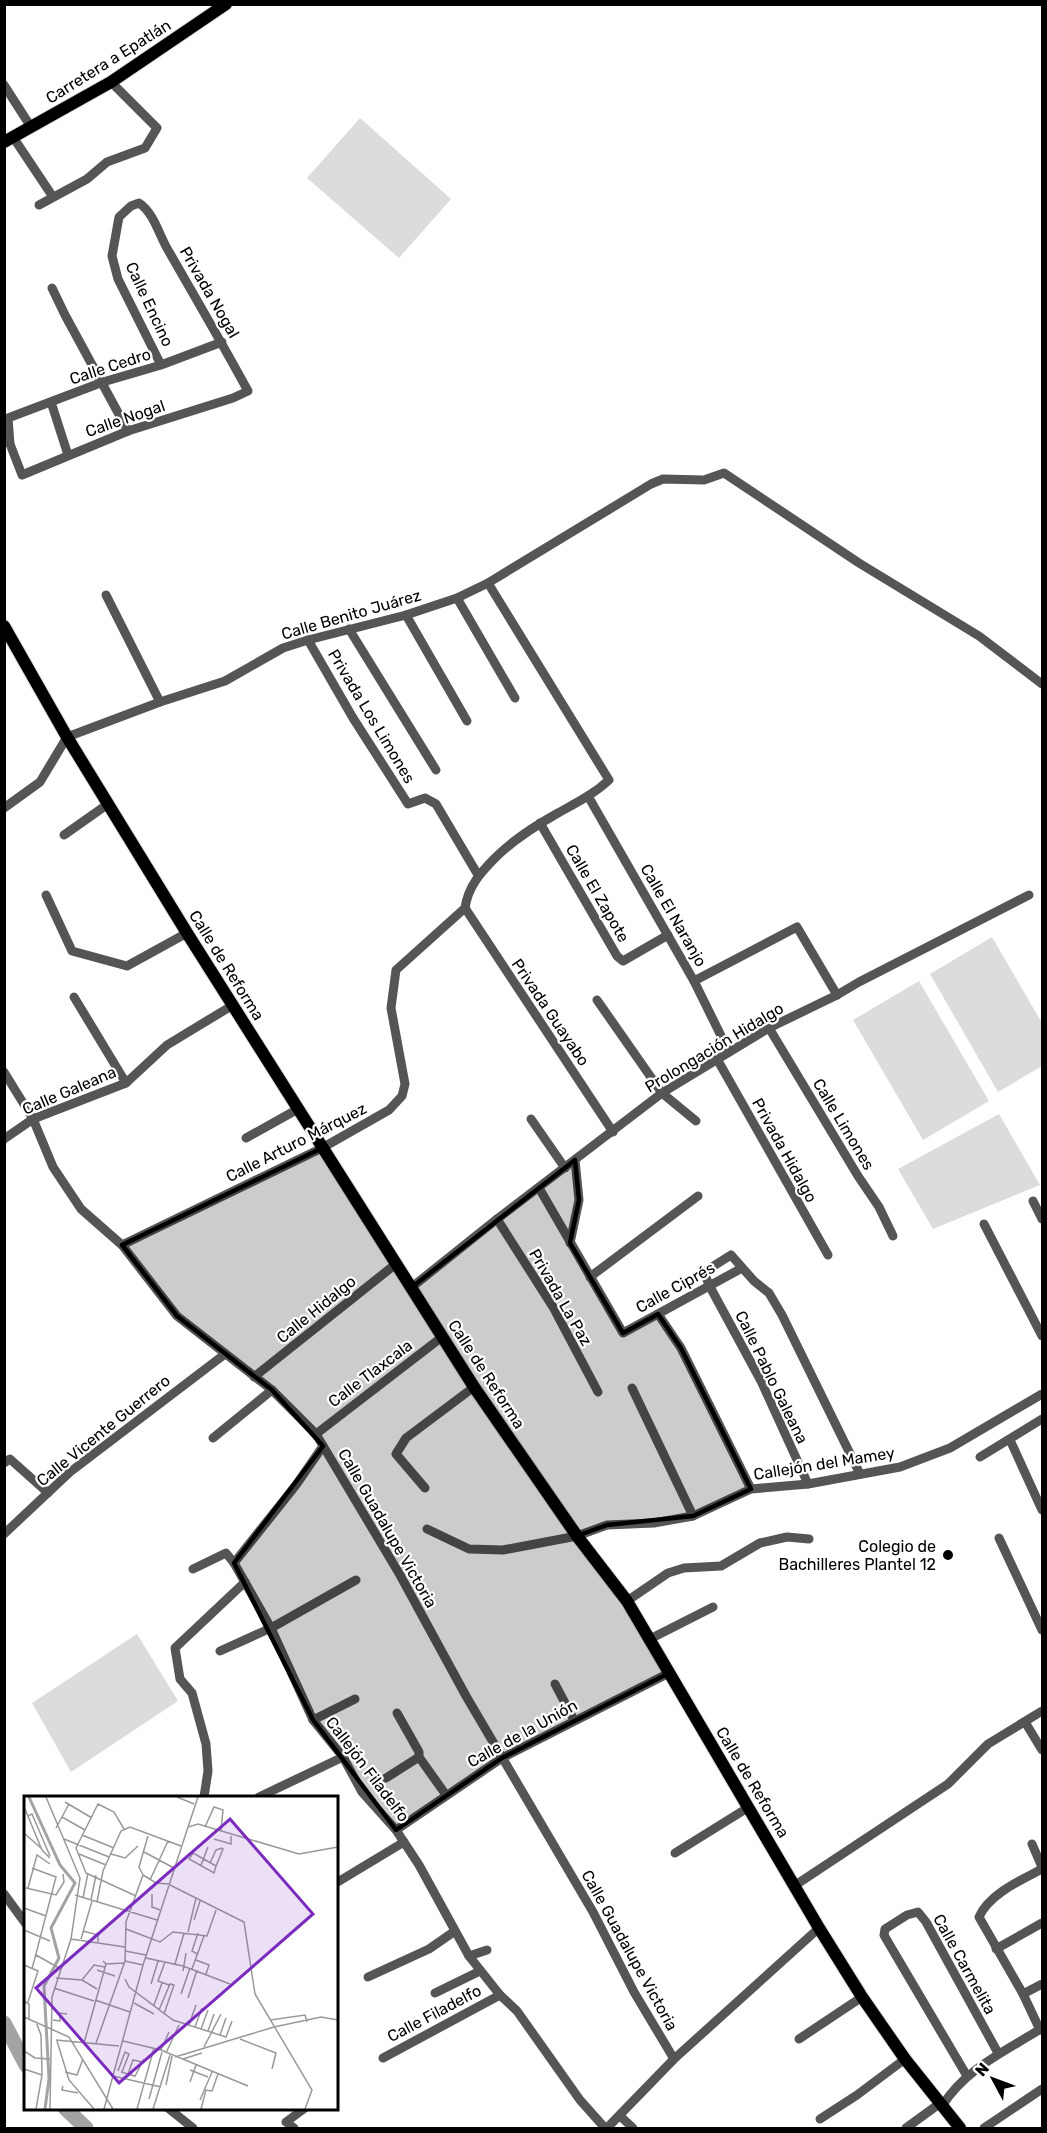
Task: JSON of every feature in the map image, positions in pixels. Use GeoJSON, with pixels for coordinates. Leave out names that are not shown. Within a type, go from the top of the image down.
{"type":"FeatureCollection","features":[{"type":"Feature","properties":{"kind":"main road","name":"Carretera a Epatlán"},"geometry":{"type":"LineString","coordinates":[[9,140],[111,82],[226,4]]}},
{"type":"Feature","properties":{"kind":"main road","name":"Calle de Reforma"},"geometry":{"type":"LineString","coordinates":[[4,626],[67,737],[187,933],[442,1337],[577,1536],[627,1601],[648,1640],[862,1997],[905,2059],[960,2128]]}},
{"type":"Feature","properties":{"kind":"street"},"geometry":{"type":"LineString","coordinates":[[39,205],[87,179],[107,162],[145,148],[158,128],[111,82]]}},
{"type":"Feature","properties":{"kind":"street"},"geometry":{"type":"LineString","coordinates":[[4,85],[31,127]]}},
{"type":"Feature","properties":{"kind":"street"},"geometry":{"type":"LineString","coordinates":[[9,140],[53,197]]}},
{"type":"Feature","properties":{"kind":"street","name":"Calle Encino"},"geometry":{"type":"LineString","coordinates":[[139,203],[131,206],[119,217],[112,256],[118,279],[161,365]]}},
{"type":"Feature","properties":{"kind":"street","name":"Privada Nogal"},"geometry":{"type":"LineString","coordinates":[[139,203],[147,208],[166,246],[222,342],[248,391],[241,395]]}},
{"type":"Feature","properties":{"kind":"street"},"geometry":{"type":"LineString","coordinates":[[52,288],[64,315],[128,431]]}},
{"type":"Feature","properties":{"kind":"street","name":"Calle Cedro"},"geometry":{"type":"LineString","coordinates":[[7,446],[8,418],[103,382],[161,365],[222,342]]}},
{"type":"Feature","properties":{"kind":"street","name":"Calle Nogal"},"geometry":{"type":"LineString","coordinates":[[7,446],[22,475],[128,431],[241,395]]}},
{"type":"Feature","properties":{"kind":"street"},"geometry":{"type":"LineString","coordinates":[[51,402],[68,455]]}},
{"type":"Feature","properties":{"kind":"street","name":"Calle Benito Juárez"},"geometry":{"type":"LineString","coordinates":[[67,737],[160,702],[225,681],[283,648],[406,615],[457,597],[488,583],[651,484],[663,479],[704,480],[724,473],[860,563],[979,636],[1042,684]]}},
{"type":"Feature","properties":{"kind":"street","name":"Calle Arturo Márquez"},"geometry":{"type":"LineString","coordinates":[[122,1245],[322,1148],[389,1110],[402,1096],[405,1084],[391,1008],[396,970],[465,908],[467,898],[478,875],[508,844],[588,796],[609,780],[488,583]]}},
{"type":"Feature","properties":{"kind":"street"},"geometry":{"type":"LineString","coordinates":[[106,595],[160,702]]}},
{"type":"Feature","properties":{"kind":"street"},"geometry":{"type":"LineString","coordinates":[[457,597],[515,698]]}},
{"type":"Feature","properties":{"kind":"street"},"geometry":{"type":"LineString","coordinates":[[406,615],[467,721]]}},
{"type":"Feature","properties":{"kind":"street"},"geometry":{"type":"LineString","coordinates":[[349,629],[436,770]]}},
{"type":"Feature","properties":{"kind":"street","name":"Privada Los Limones"},"geometry":{"type":"LineString","coordinates":[[308,640],[353,718],[408,804],[425,798],[436,804],[478,875]]}},
{"type":"Feature","properties":{"kind":"street"},"geometry":{"type":"LineString","coordinates":[[4,808],[40,782],[67,737]]}},
{"type":"Feature","properties":{"kind":"street","name":"Calle El Naranjo"},"geometry":{"type":"LineString","coordinates":[[588,796],[694,981],[729,1052]]}},
{"type":"Feature","properties":{"kind":"street"},"geometry":{"type":"LineString","coordinates":[[64,835],[108,804]]}},
{"type":"Feature","properties":{"kind":"street","name":"Calle El Zapote"},"geometry":{"type":"LineString","coordinates":[[540,823],[617,956],[623,961],[668,934]]}},
{"type":"Feature","properties":{"kind":"street"},"geometry":{"type":"LineString","coordinates":[[46,895],[72,951],[121,965],[127,966],[187,933]]}},
{"type":"Feature","properties":{"kind":"street","name":"Prolongación Hidalgo"},"geometry":{"type":"LineString","coordinates":[[412,1287],[496,1219],[662,1094],[717,1059],[769,1028],[837,996],[859,982],[1029,895]]}},
{"type":"Feature","properties":{"kind":"street","name":"Privada Guayabo"},"geometry":{"type":"LineString","coordinates":[[465,908],[613,1132]]}},
{"type":"Feature","properties":{"kind":"street"},"geometry":{"type":"LineString","coordinates":[[694,981],[797,927],[837,996]]}},
{"type":"Feature","properties":{"kind":"street"},"geometry":{"type":"LineString","coordinates":[[74,997],[126,1083]]}},
{"type":"Feature","properties":{"kind":"street"},"geometry":{"type":"LineString","coordinates":[[597,1000],[662,1094],[696,1121]]}},
{"type":"Feature","properties":{"kind":"street","name":"Calle Galeana"},"geometry":{"type":"LineString","coordinates":[[4,1139],[33,1119],[126,1083],[167,1045],[233,1005]]}},
{"type":"Feature","properties":{"kind":"street","name":"Calle Limones"},"geometry":{"type":"LineString","coordinates":[[769,1028],[879,1208],[893,1236]]}},
{"type":"Feature","properties":{"kind":"street","name":"Privada Hidalgo"},"geometry":{"type":"LineString","coordinates":[[717,1059],[828,1255]]}},
{"type":"Feature","properties":{"kind":"street","name":"Calle Guadalupe Victoria"},"geometry":{"type":"LineString","coordinates":[[4,1072],[33,1119],[52,1167],[81,1209],[122,1245],[177,1316],[272,1390],[316,1434],[400,1575],[502,1758],[593,1912],[634,1992],[674,2059]]}},
{"type":"Feature","properties":{"kind":"street"},"geometry":{"type":"LineString","coordinates":[[246,1138],[298,1109]]}},
{"type":"Feature","properties":{"kind":"street"},"geometry":{"type":"LineString","coordinates":[[531,1119],[565,1168]]}},
{"type":"Feature","properties":{"kind":"street"},"geometry":{"type":"LineString","coordinates":[[570,1243],[579,1200],[575,1160]]}},
{"type":"Feature","properties":{"kind":"street"},"geometry":{"type":"LineString","coordinates":[[539,1188],[590,1277],[698,1196]]}},
{"type":"Feature","properties":{"kind":"street"},"geometry":{"type":"LineString","coordinates":[[1033,1201],[1042,1219]]}},
{"type":"Feature","properties":{"kind":"street","name":"Privada La Paz"},"geometry":{"type":"LineString","coordinates":[[496,1219],[553,1307],[598,1392]]}},
{"type":"Feature","properties":{"kind":"street"},"geometry":{"type":"LineString","coordinates":[[984,1224],[1042,1336]]}},
{"type":"Feature","properties":{"kind":"street","name":"Calle Ciprés"},"geometry":{"type":"LineString","coordinates":[[590,1277],[623,1333],[742,1268],[731,1255],[704,1272]]}},
{"type":"Feature","properties":{"kind":"street","name":"Calle Hidalgo"},"geometry":{"type":"LineString","coordinates":[[254,1377],[397,1263]]}},
{"type":"Feature","properties":{"kind":"street"},"geometry":{"type":"LineString","coordinates":[[742,1268],[769,1293],[783,1315],[860,1474]]}},
{"type":"Feature","properties":{"kind":"street","name":"Calle Pablo Galeana"},"geometry":{"type":"LineString","coordinates":[[704,1272],[761,1382],[808,1484]]}},
{"type":"Feature","properties":{"kind":"street"},"geometry":{"type":"LineString","coordinates":[[658,1314],[681,1348],[752,1489]]}},
{"type":"Feature","properties":{"kind":"street","name":"Calle Tlaxcala"},"geometry":{"type":"LineString","coordinates":[[316,1434],[442,1337]]}},
{"type":"Feature","properties":{"kind":"street","name":"Calle Vicente Guerrero"},"geometry":{"type":"LineString","coordinates":[[4,1534],[70,1472],[225,1354]]}},
{"type":"Feature","properties":{"kind":"street"},"geometry":{"type":"LineString","coordinates":[[425,1488],[396,1454],[399,1446],[405,1438],[474,1387]]}},
{"type":"Feature","properties":{"kind":"street"},"geometry":{"type":"LineString","coordinates":[[632,1388],[693,1516]]}},
{"type":"Feature","properties":{"kind":"street"},"geometry":{"type":"LineString","coordinates":[[213,1438],[272,1390]]}},
{"type":"Feature","properties":{"kind":"street","name":"Callejón del Mamey"},"geometry":{"type":"LineString","coordinates":[[427,1528],[469,1549],[502,1550],[577,1536],[607,1525],[654,1523],[693,1516],[752,1489],[808,1484],[900,1467],[950,1448],[1042,1394]]}},
{"type":"Feature","properties":{"kind":"street"},"geometry":{"type":"LineString","coordinates":[[980,1457],[1042,1419]]}},
{"type":"Feature","properties":{"kind":"street"},"geometry":{"type":"LineString","coordinates":[[1010,1440],[1041,1504]]}},
{"type":"Feature","properties":{"kind":"street"},"geometry":{"type":"LineString","coordinates":[[234,1563],[296,1485],[323,1446]]}},
{"type":"Feature","properties":{"kind":"street"},"geometry":{"type":"LineString","coordinates":[[7,1461],[48,1493]]}},
{"type":"Feature","properties":{"kind":"street"},"geometry":{"type":"LineString","coordinates":[[627,1601],[669,1573],[684,1568],[721,1566],[760,1543],[787,1537],[809,1539]]}},
{"type":"Feature","properties":{"kind":"street"},"geometry":{"type":"LineString","coordinates":[[999,1538],[1042,1630]]}},
{"type":"Feature","properties":{"kind":"street","name":"Callejón Filadelfo"},"geometry":{"type":"LineString","coordinates":[[193,1569],[226,1553],[234,1563],[271,1628],[313,1720],[342,1757],[362,1792],[404,1842],[469,1956],[500,1995],[517,2011],[580,2100],[606,2128]]}},
{"type":"Feature","properties":{"kind":"street"},"geometry":{"type":"LineString","coordinates":[[220,1651],[271,1628],[356,1580]]}},
{"type":"Feature","properties":{"kind":"street"},"geometry":{"type":"LineString","coordinates":[[204,1796],[208,1771],[206,1744],[192,1693],[180,1679],[175,1648],[245,1582]]}},
{"type":"Feature","properties":{"kind":"street"},"geometry":{"type":"LineString","coordinates":[[648,1640],[713,1607]]}},
{"type":"Feature","properties":{"kind":"street","name":"Calle de la Unión"},"geometry":{"type":"LineString","coordinates":[[396,1830],[502,1758],[669,1673]]}},
{"type":"Feature","properties":{"kind":"street"},"geometry":{"type":"LineString","coordinates":[[555,1684],[573,1720]]}},
{"type":"Feature","properties":{"kind":"street"},"geometry":{"type":"LineString","coordinates":[[313,1720],[355,1699]]}},
{"type":"Feature","properties":{"kind":"street"},"geometry":{"type":"LineString","coordinates":[[794,1886],[948,1784],[988,1744],[1042,1711]]}},
{"type":"Feature","properties":{"kind":"street"},"geometry":{"type":"LineString","coordinates":[[397,1713],[419,1752],[419,1757],[446,1795]]}},
{"type":"Feature","properties":{"kind":"street"},"geometry":{"type":"LineString","coordinates":[[1025,1722],[1042,1750]]}},
{"type":"Feature","properties":{"kind":"street"},"geometry":{"type":"LineString","coordinates":[[261,1796],[342,1757]]}},
{"type":"Feature","properties":{"kind":"street"},"geometry":{"type":"LineString","coordinates":[[386,1778],[419,1757]]}},
{"type":"Feature","properties":{"kind":"street"},"geometry":{"type":"LineString","coordinates":[[675,1853],[749,1807]]}},
{"type":"Feature","properties":{"kind":"street"},"geometry":{"type":"LineString","coordinates":[[338,1880],[404,1842]]}},
{"type":"Feature","properties":{"kind":"street"},"geometry":{"type":"LineString","coordinates":[[906,2128],[940,2105],[967,2076],[998,2053],[1041,2029],[979,1917],[987,1903],[1042,1868],[1032,1844]]}},
{"type":"Feature","properties":{"kind":"street"},"geometry":{"type":"LineString","coordinates":[[4,1894],[24,1920]]}},
{"type":"Feature","properties":{"kind":"street","name":"Calle Carmelita"},"geometry":{"type":"LineString","coordinates":[[967,2076],[884,1935],[885,1929],[907,1915],[918,1912],[926,1922],[998,2053]]}},
{"type":"Feature","properties":{"kind":"street"},"geometry":{"type":"LineString","coordinates":[[996,1949],[1042,1923]]}},
{"type":"Feature","properties":{"kind":"street"},"geometry":{"type":"LineString","coordinates":[[606,2128],[674,2059],[819,1928]]}},
{"type":"Feature","properties":{"kind":"street"},"geometry":{"type":"LineString","coordinates":[[368,1977],[429,1948],[455,1931]]}},
{"type":"Feature","properties":{"kind":"street"},"geometry":{"type":"LineString","coordinates":[[469,1956],[488,1950]]}},
{"type":"Feature","properties":{"kind":"street"},"geometry":{"type":"LineString","coordinates":[[435,1993],[480,1971]]}},
{"type":"Feature","properties":{"kind":"street"},"geometry":{"type":"LineString","coordinates":[[1023,1994],[1042,1984]]}},
{"type":"Feature","properties":{"kind":"street","name":"Calle Filadelfo"},"geometry":{"type":"LineString","coordinates":[[383,2058],[500,1995]]}},
{"type":"Feature","properties":{"kind":"street"},"geometry":{"type":"LineString","coordinates":[[799,2039],[862,1997]]}},
{"type":"Feature","properties":{"kind":"street"},"geometry":{"type":"LineString","coordinates":[[820,2120],[905,2059]]}},
{"type":"Feature","properties":{"kind":"street"},"geometry":{"type":"LineString","coordinates":[[984,2128],[1042,2089]]}},
{"type":"Feature","properties":{"kind":"street"},"geometry":{"type":"LineString","coordinates":[[169,2109],[193,2128]]}},
{"type":"Feature","properties":{"kind":"street"},"geometry":{"type":"LineString","coordinates":[[294,2128],[286,2122],[304,2109]]}},
{"type":"Feature","properties":{"kind":"street"},"geometry":{"type":"LineString","coordinates":[[620,2116],[633,2128]]}},
{"type":"Feature","properties":{"kind":"highlighted area"},"geometry":{"type":"Polygon","coordinates":[[[322,1148],[412,1287],[575,1160],[579,1200],[570,1243],[623,1333],[658,1314],[681,1348],[751,1489],[693,1516],[607,1525],[577,1536],[627,1601],[669,1673],[502,1758],[396,1830],[313,1720],[234,1563],[323,1446],[272,1390],[177,1316],[122,1245],[322,1148]]]}},
{"type":"Feature","properties":{"kind":"shaded area"},"geometry":{"type":"Polygon","coordinates":[[[360,118],[451,199],[399,258],[307,178],[360,118]]]}},
{"type":"Feature","properties":{"kind":"shaded area"},"geometry":{"type":"Polygon","coordinates":[[[992,937],[1042,1023],[1042,1066],[998,1092],[930,974],[992,937]]]}},
{"type":"Feature","properties":{"kind":"shaded area"},"geometry":{"type":"Polygon","coordinates":[[[919,981],[989,1101],[923,1140],[853,1020],[919,981]]]}},
{"type":"Feature","properties":{"kind":"shaded area"},"geometry":{"type":"Polygon","coordinates":[[[999,1114],[1040,1185],[933,1229],[898,1169],[999,1114]]]}},
{"type":"Feature","properties":{"kind":"shaded area"},"geometry":{"type":"Polygon","coordinates":[[[137,1634],[178,1701],[71,1772],[32,1703],[137,1634]]]}},
{"type":"Feature","properties":{"kind":"waterway"},"geometry":{"type":"LineString","coordinates":[[4,2023],[24,2061]]}},
{"type":"Feature","properties":{"kind":"waterway"},"geometry":{"type":"LineString","coordinates":[[66,2109],[86,2128]]}},
{"type":"Feature","properties":{"kind":"place","name":"Colegio de Bachilleres Plantel 12"},"geometry":{"type":"Point","coordinates":[948,1555]}}]}
